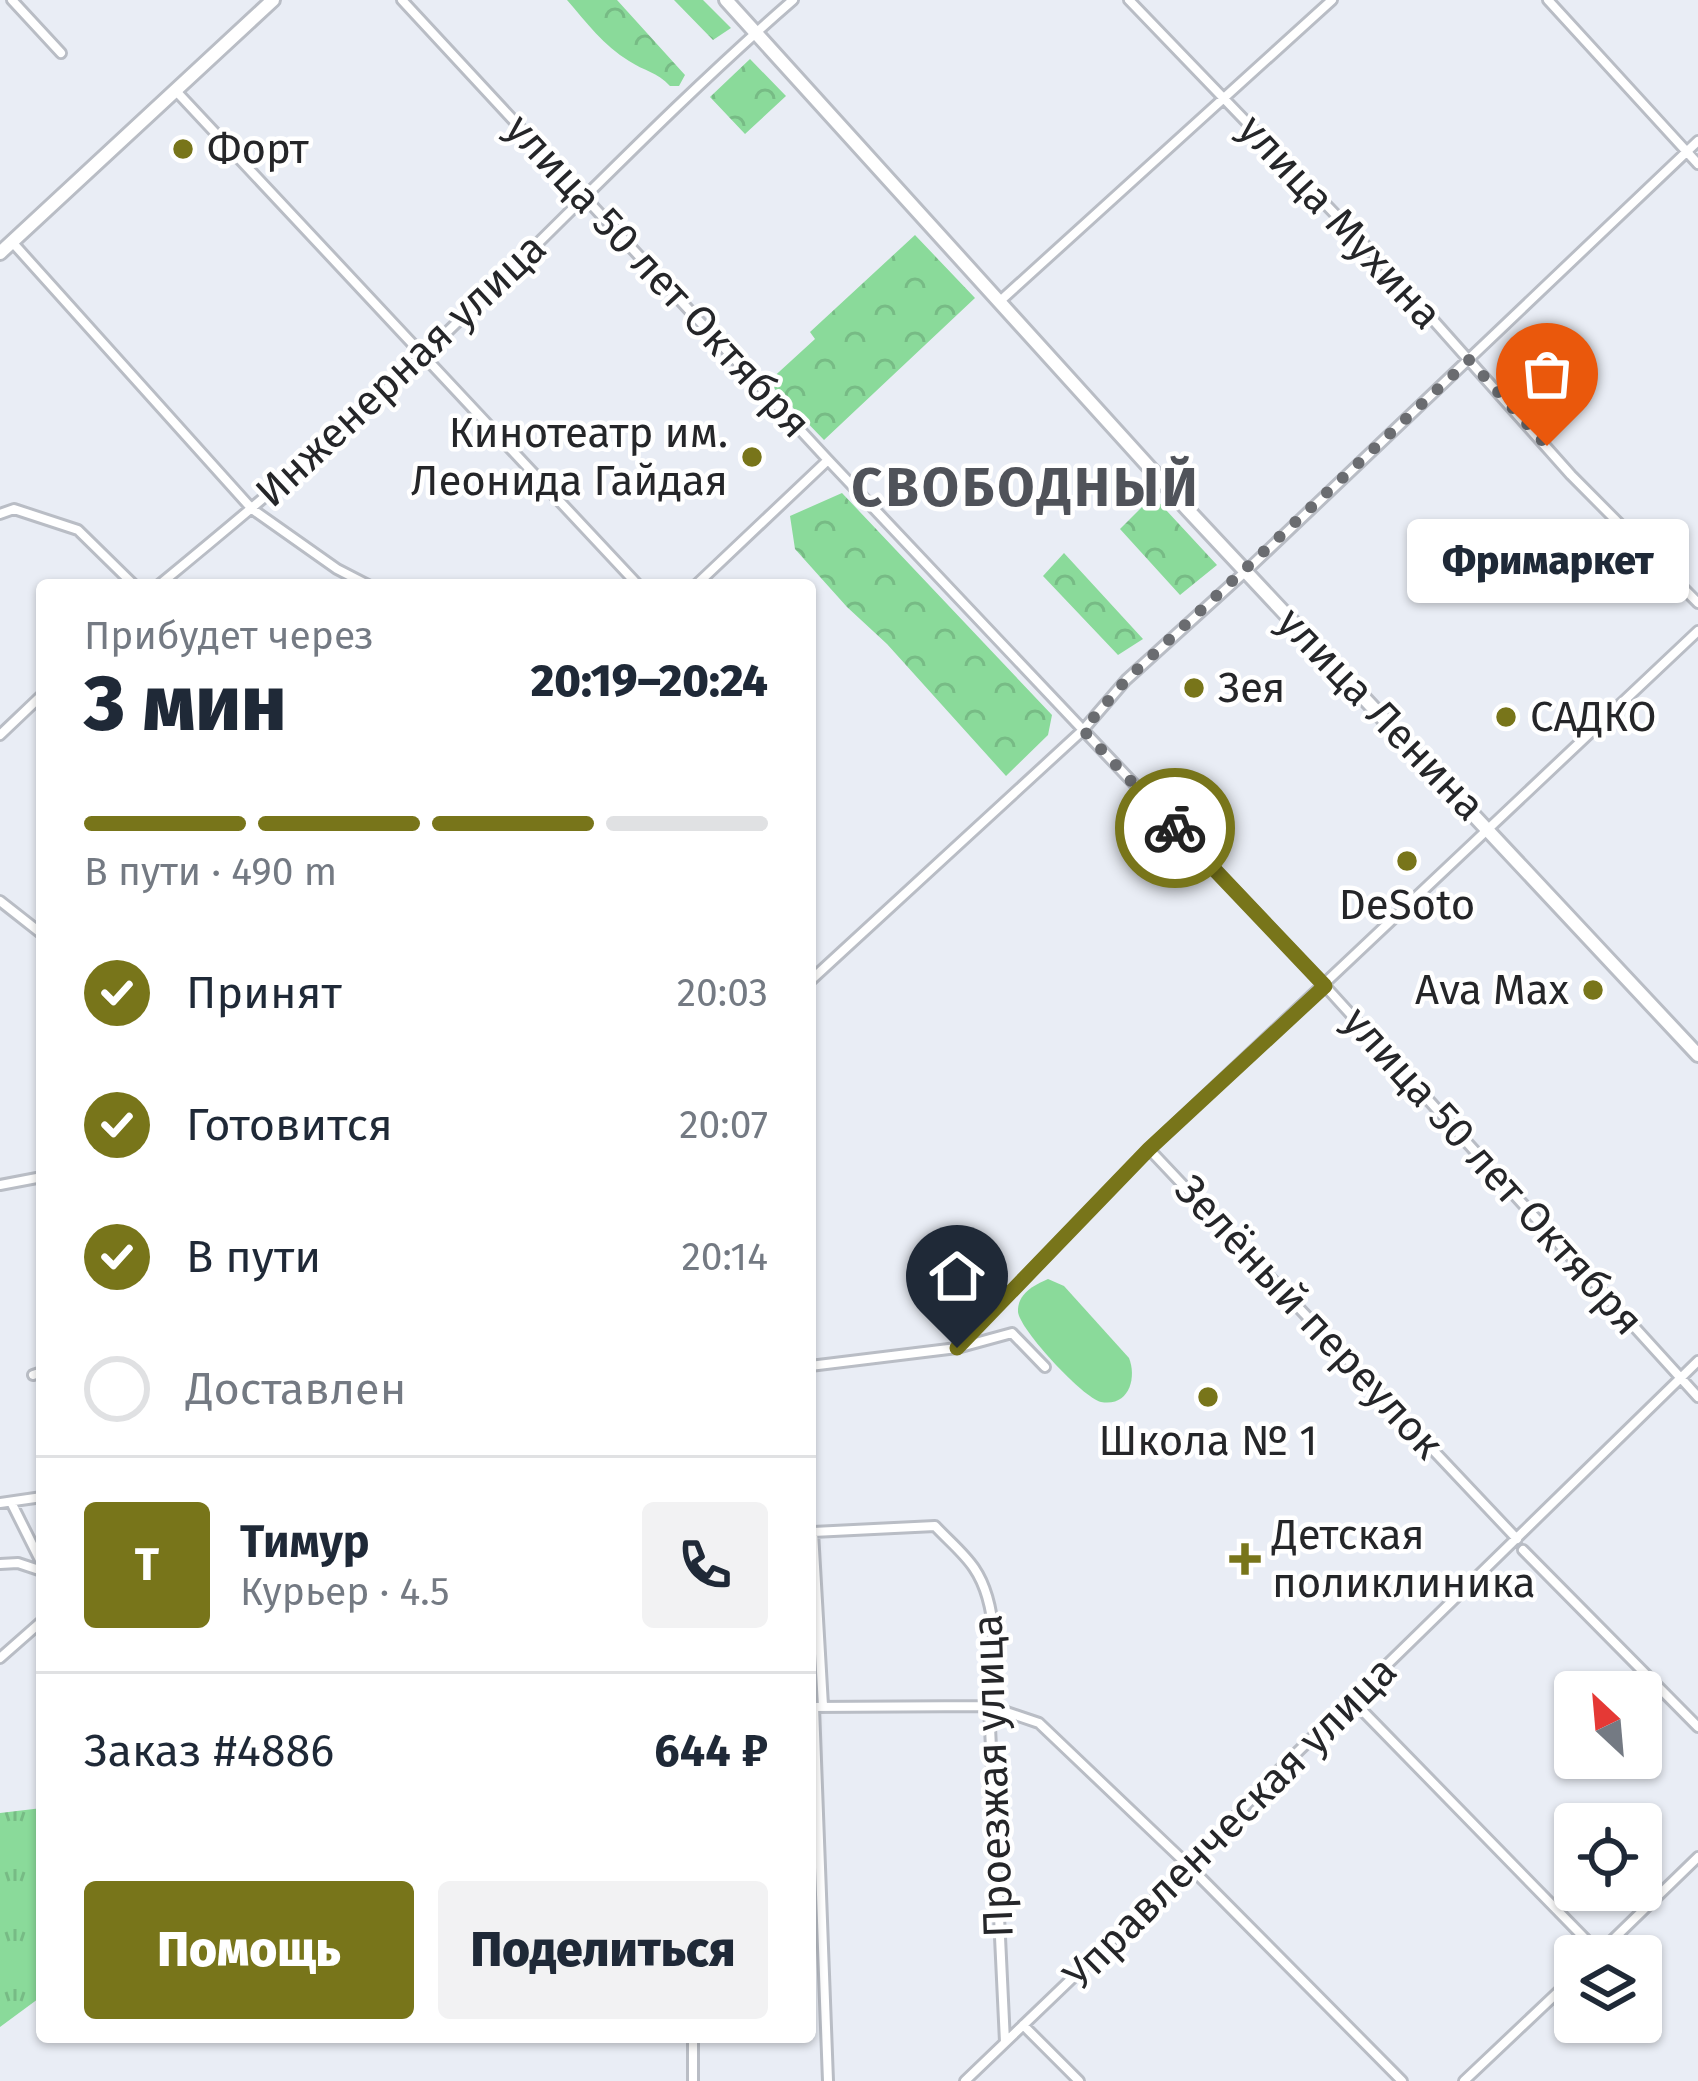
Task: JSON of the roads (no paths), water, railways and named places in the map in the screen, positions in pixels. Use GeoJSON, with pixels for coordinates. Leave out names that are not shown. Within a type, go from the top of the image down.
{"type":"FeatureCollection","features":[{"type":"Feature","properties":{"kind":"main road"},"geometry":{"type":"LineString","coordinates":[[0,254],[273,0]]}},
{"type":"Feature","properties":{"kind":"main road","name":"улица Ленина"},"geometry":{"type":"LineString","coordinates":[[726,0],[1245,572],[1698,1054]]}},
{"type":"Feature","properties":{"kind":"street"},"geometry":{"type":"LineString","coordinates":[[12,0],[61,53]]}},
{"type":"Feature","properties":{"kind":"street","name":"улица 50 лет Октября"},"geometry":{"type":"LineString","coordinates":[[402,0],[1325,986],[1698,1396]]}},
{"type":"Feature","properties":{"kind":"street","name":"Инженерная улица"},"geometry":{"type":"LineString","coordinates":[[166,579],[422,357],[794,0]]}},
{"type":"Feature","properties":{"kind":"street","name":"улица Мухина"},"geometry":{"type":"LineString","coordinates":[[1129,0],[1386,267],[1571,476],[1698,603]]}},
{"type":"Feature","properties":{"kind":"street"},"geometry":{"type":"LineString","coordinates":[[998,303],[1332,0]]}},
{"type":"Feature","properties":{"kind":"street"},"geometry":{"type":"LineString","coordinates":[[1548,0],[1698,164]]}},
{"type":"Feature","properties":{"kind":"street"},"geometry":{"type":"LineString","coordinates":[[175,91],[632,579]]}},
{"type":"Feature","properties":{"kind":"street"},"geometry":{"type":"LineString","coordinates":[[816,975],[1083,730],[1126,680],[1698,141]]}},
{"type":"Feature","properties":{"kind":"street"},"geometry":{"type":"LineString","coordinates":[[12,243],[252,509],[357,579]]}},
{"type":"Feature","properties":{"kind":"street"},"geometry":{"type":"LineString","coordinates":[[702,579],[828,460]]}},
{"type":"Feature","properties":{"kind":"street"},"geometry":{"type":"LineString","coordinates":[[0,514],[14,509],[78,530],[128,579]]}},
{"type":"Feature","properties":{"kind":"street"},"geometry":{"type":"LineString","coordinates":[[957,1348],[1149,1149],[1698,631]]}},
{"type":"Feature","properties":{"kind":"street"},"geometry":{"type":"LineString","coordinates":[[0,735],[36,701]]}},
{"type":"Feature","properties":{"kind":"street"},"geometry":{"type":"LineString","coordinates":[[0,901],[36,929]]}},
{"type":"Feature","properties":{"kind":"street","name":"Зелёный переулок"},"geometry":{"type":"LineString","coordinates":[[1149,1149],[1517,1539]]}},
{"type":"Feature","properties":{"kind":"street"},"geometry":{"type":"LineString","coordinates":[[0,1185],[36,1178]]}},
{"type":"Feature","properties":{"kind":"street"},"geometry":{"type":"LineString","coordinates":[[816,1365],[957,1348],[1012,1334],[1045,1367]]}},
{"type":"Feature","properties":{"kind":"street","name":"Управленческая улица"},"geometry":{"type":"LineString","coordinates":[[965,2081],[1698,1361]]}},
{"type":"Feature","properties":{"kind":"street"},"geometry":{"type":"LineString","coordinates":[[0,1503],[36,1498]]}},
{"type":"Feature","properties":{"kind":"street"},"geometry":{"type":"LineString","coordinates":[[11,1502],[36,1554]]}},
{"type":"Feature","properties":{"kind":"street","name":"Проезжая улица"},"geometry":{"type":"LineString","coordinates":[[816,1532],[935,1526],[975,1569],[988,1601],[994,1681],[988,1706],[1005,2042]]}},
{"type":"Feature","properties":{"kind":"street"},"geometry":{"type":"LineString","coordinates":[[1523,1550],[1698,1727]]}},
{"type":"Feature","properties":{"kind":"street"},"geometry":{"type":"LineString","coordinates":[[0,1564],[36,1566]]}},
{"type":"Feature","properties":{"kind":"street"},"geometry":{"type":"LineString","coordinates":[[0,1658],[36,1628]]}},
{"type":"Feature","properties":{"kind":"street"},"geometry":{"type":"LineString","coordinates":[[1353,1701],[1579,1935]]}},
{"type":"Feature","properties":{"kind":"street"},"geometry":{"type":"LineString","coordinates":[[828,2081],[816,1707],[988,1706],[1039,1723],[1402,2081]]}},
{"type":"Feature","properties":{"kind":"street"},"geometry":{"type":"LineString","coordinates":[[1617,1935],[1698,1857]]}},
{"type":"Feature","properties":{"kind":"street"},"geometry":{"type":"LineString","coordinates":[[1464,2081],[1554,1996]]}},
{"type":"Feature","properties":{"kind":"street"},"geometry":{"type":"LineString","coordinates":[[1023,2025],[1079,2081]]}},
{"type":"Feature","properties":{"kind":"street"},"geometry":{"type":"LineString","coordinates":[[693,2043],[693,2081]]}},
{"type":"Feature","properties":{"kind":"place","name":"Форт"},"geometry":{"type":"Point","coordinates":[183,149]}},
{"type":"Feature","properties":{"kind":"place","name":"Фримаркет"},"geometry":{"type":"Point","coordinates":[1547,446]}},
{"type":"Feature","properties":{"kind":"place","name":"Кинотеатр им. Леонида Гайдая"},"geometry":{"type":"Point","coordinates":[752,457]}},
{"type":"Feature","properties":{"kind":"place","name":"Зея"},"geometry":{"type":"Point","coordinates":[1194,688]}},
{"type":"Feature","properties":{"kind":"place","name":"САДКО"},"geometry":{"type":"Point","coordinates":[1506,717]}},
{"type":"Feature","properties":{"kind":"place","name":"DeSoto"},"geometry":{"type":"Point","coordinates":[1407,861]}},
{"type":"Feature","properties":{"kind":"place","name":"Ava Max"},"geometry":{"type":"Point","coordinates":[1593,990]}},
{"type":"Feature","properties":{"kind":"place","name":"Школа № 1"},"geometry":{"type":"Point","coordinates":[1208,1397]}},
{"type":"Feature","properties":{"kind":"place","name":"Детская поликлиника"},"geometry":{"type":"Point","coordinates":[1245,1559]}},
{"type":"Feature","properties":{"kind":"district","name":"СВОБОДНЫЙ"},"geometry":{"type":"Point","coordinates":[1026,488]}}]}
